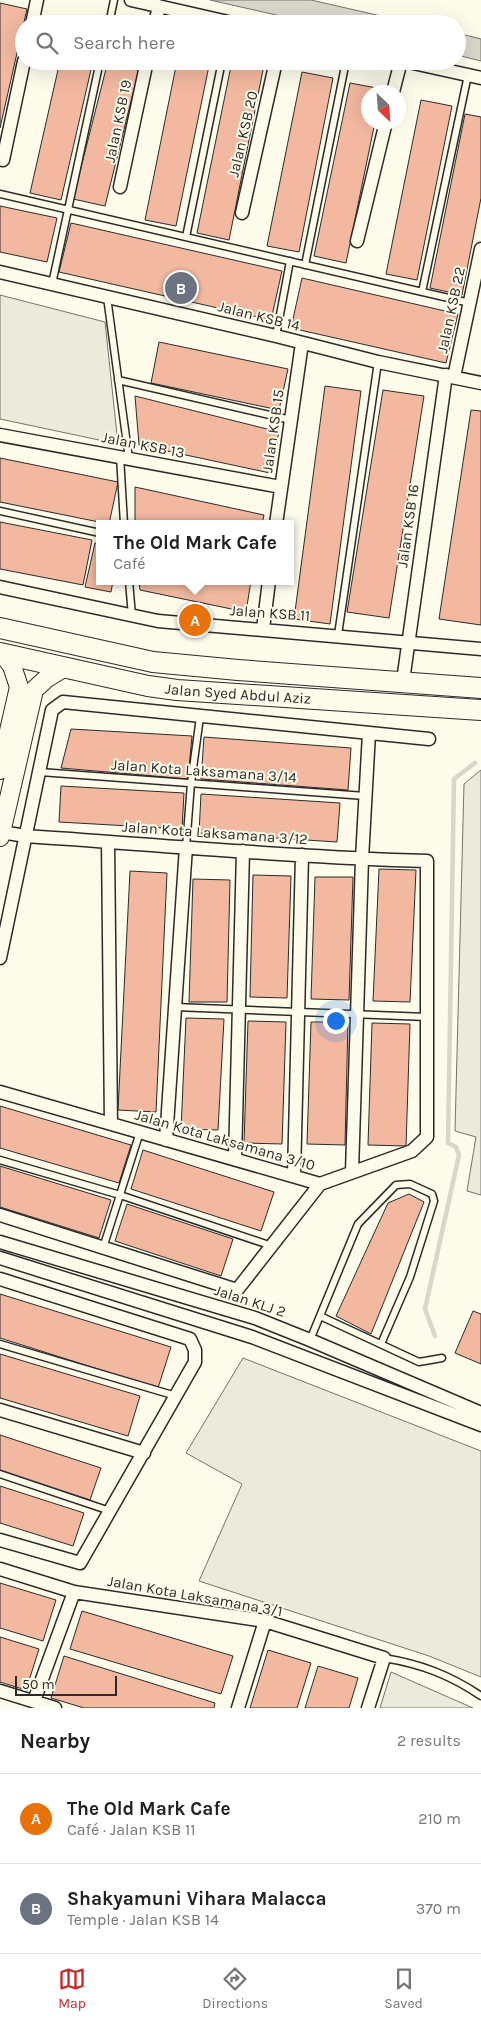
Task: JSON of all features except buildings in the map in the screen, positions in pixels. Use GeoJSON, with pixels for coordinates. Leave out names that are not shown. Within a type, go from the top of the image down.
{"type":"FeatureCollection","features":[{"type":"Feature","properties":{"kind":"main road","name":"Jalan Syed Abdul Aziz"},"geometry":{"type":"LineString","coordinates":[[0,628],[153,662],[481,688]]}},
{"type":"Feature","properties":{"kind":"main road","name":"Jalan Syed Abdul Aziz"},"geometry":{"type":"LineString","coordinates":[[1,653],[148,686],[177,690],[481,710]]}},
{"type":"Feature","properties":{"kind":"street"},"geometry":{"type":"LineString","coordinates":[[34,15],[37,0]]}},
{"type":"Feature","properties":{"kind":"street"},"geometry":{"type":"LineString","coordinates":[[131,0],[198,15]]}},
{"type":"Feature","properties":{"kind":"street"},"geometry":{"type":"LineString","coordinates":[[157,15],[159,6]]}},
{"type":"Feature","properties":{"kind":"street"},"geometry":{"type":"LineString","coordinates":[[3,160],[22,70]]}},
{"type":"Feature","properties":{"kind":"street","name":"Jalan KSB 19"},"geometry":{"type":"LineString","coordinates":[[120,187],[145,70]]}},
{"type":"Feature","properties":{"kind":"street","name":"Jalan KSB 20"},"geometry":{"type":"LineString","coordinates":[[242,213],[274,70]]}},
{"type":"Feature","properties":{"kind":"street"},"geometry":{"type":"LineString","coordinates":[[395,85],[399,70]]}},
{"type":"Feature","properties":{"kind":"street"},"geometry":{"type":"LineString","coordinates":[[444,70],[481,78]]}},
{"type":"Feature","properties":{"kind":"street"},"geometry":{"type":"LineString","coordinates":[[357,241],[384,130]]}},
{"type":"Feature","properties":{"kind":"street","name":"Jalan KSB 22"},"geometry":{"type":"LineString","coordinates":[[450,376],[470,303],[481,249]]}},
{"type":"Feature","properties":{"kind":"street","name":"Jalan KSB 14"},"geometry":{"type":"LineString","coordinates":[[0,272],[276,336],[378,362],[481,383]]}},
{"type":"Feature","properties":{"kind":"street","name":"Jalan KSB 15"},"geometry":{"type":"LineString","coordinates":[[277,520],[302,343]]}},
{"type":"Feature","properties":{"kind":"street","name":"Jalan KSB 16"},"geometry":{"type":"LineString","coordinates":[[403,681],[450,376]]}},
{"type":"Feature","properties":{"kind":"street","name":"Jalan KSB 13"},"geometry":{"type":"LineString","coordinates":[[0,435],[281,487]]}},
{"type":"Feature","properties":{"kind":"street"},"geometry":{"type":"LineString","coordinates":[[263,629],[268,585]]}},
{"type":"Feature","properties":{"kind":"street","name":"Jalan KSB 11"},"geometry":{"type":"LineString","coordinates":[[0,587],[158,621],[338,635],[481,649]]}},
{"type":"Feature","properties":{"kind":"street"},"geometry":{"type":"LineString","coordinates":[[0,770],[20,687],[12,666],[1,653]]}},
{"type":"Feature","properties":{"kind":"street"},"geometry":{"type":"LineString","coordinates":[[1,834],[34,690],[47,678],[65,668]]}},
{"type":"Feature","properties":{"kind":"street"},"geometry":{"type":"LineString","coordinates":[[0,958],[52,710],[63,702],[430,739]]}},
{"type":"Feature","properties":{"kind":"street"},"geometry":{"type":"LineString","coordinates":[[352,1172],[362,859],[369,733]]}},
{"type":"Feature","properties":{"kind":"street","name":"Jalan Kota Laksamana 3/12"},"geometry":{"type":"LineString","coordinates":[[1,834],[362,859],[427,861]]}},
{"type":"Feature","properties":{"kind":"street"},"geometry":{"type":"LineString","coordinates":[[108,842],[111,1124]]}},
{"type":"Feature","properties":{"kind":"street"},"geometry":{"type":"LineString","coordinates":[[166,1140],[186,847]]}},
{"type":"Feature","properties":{"kind":"street"},"geometry":{"type":"LineString","coordinates":[[235,1159],[243,851]]}},
{"type":"Feature","properties":{"kind":"street"},"geometry":{"type":"LineString","coordinates":[[294,1176],[302,855]]}},
{"type":"Feature","properties":{"kind":"street","name":"Jalan Kota Laksamana 3/10"},"geometry":{"type":"LineString","coordinates":[[0,1092],[320,1184],[412,1151],[427,1137],[427,861]]}},
{"type":"Feature","properties":{"kind":"street"},"geometry":{"type":"LineString","coordinates":[[0,1215],[237,1290],[320,1184]]}},
{"type":"Feature","properties":{"kind":"street","name":"Jalan KLJ 2"},"geometry":{"type":"LineString","coordinates":[[0,1242],[255,1318],[310,1340],[452,1407],[481,1425]]}},
{"type":"Feature","properties":{"kind":"street","name":"Jalan KLJ 2"},"geometry":{"type":"LineString","coordinates":[[0,1258],[252,1337],[452,1407],[481,1413]]}},
{"type":"Feature","properties":{"kind":"street"},"geometry":{"type":"LineString","coordinates":[[0,1279],[190,1339],[195,1350],[195,1362],[177,1397],[80,1563],[0,1540]]}},
{"type":"Feature","properties":{"kind":"street"},"geometry":{"type":"LineString","coordinates":[[0,1410],[144,1453]]}},
{"type":"Feature","properties":{"kind":"street","name":"Jalan Kota Laksamana 3/1"},"geometry":{"type":"LineString","coordinates":[[0,1569],[74,1592],[265,1621],[384,1658]]}},
{"type":"Feature","properties":{"kind":"street"},"geometry":{"type":"LineString","coordinates":[[0,1691],[44,1705],[74,1592]]}},
{"type":"Feature","properties":{"kind":"street"},"geometry":{"type":"LineString","coordinates":[[238,1708],[265,1621]]}},
{"type":"Feature","properties":{"kind":"street"},"geometry":{"type":"LineString","coordinates":[[368,1708],[384,1658]]}},
{"type":"Feature","properties":{"kind":"lane"},"geometry":{"type":"LineString","coordinates":[[111,15],[114,0]]}},
{"type":"Feature","properties":{"kind":"lane"},"geometry":{"type":"LineString","coordinates":[[52,284],[98,70]]}},
{"type":"Feature","properties":{"kind":"lane"},"geometry":{"type":"LineString","coordinates":[[186,237],[220,70]]}},
{"type":"Feature","properties":{"kind":"lane"},"geometry":{"type":"LineString","coordinates":[[305,265],[344,70]]}},
{"type":"Feature","properties":{"kind":"lane"},"geometry":{"type":"LineString","coordinates":[[422,292],[468,75]]}},
{"type":"Feature","properties":{"kind":"lane"},"geometry":{"type":"LineString","coordinates":[[0,194],[470,303]]}},
{"type":"Feature","properties":{"kind":"lane"},"geometry":{"type":"LineString","coordinates":[[276,336],[290,261]]}},
{"type":"Feature","properties":{"kind":"lane"},"geometry":{"type":"LineString","coordinates":[[107,297],[118,380],[124,458],[124,520]]}},
{"type":"Feature","properties":{"kind":"lane"},"geometry":{"type":"LineString","coordinates":[[338,635],[378,362]]}},
{"type":"Feature","properties":{"kind":"lane"},"geometry":{"type":"LineString","coordinates":[[118,380],[291,420]]}},
{"type":"Feature","properties":{"kind":"lane"},"geometry":{"type":"LineString","coordinates":[[0,511],[96,532]]}},
{"type":"Feature","properties":{"kind":"lane"},"geometry":{"type":"LineString","coordinates":[[129,585],[132,616]]}},
{"type":"Feature","properties":{"kind":"lane"},"geometry":{"type":"LineString","coordinates":[[186,847],[191,783],[200,717]]}},
{"type":"Feature","properties":{"kind":"lane","name":"Jalan Kota Laksamana 3/14"},"geometry":{"type":"LineString","coordinates":[[40,772],[366,796]]}},
{"type":"Feature","properties":{"kind":"lane"},"geometry":{"type":"LineString","coordinates":[[175,1007],[427,1017]]}},
{"type":"Feature","properties":{"kind":"lane"},"geometry":{"type":"LineString","coordinates":[[103,1248],[140,1132]]}},
{"type":"Feature","properties":{"kind":"lane"},"geometry":{"type":"LineString","coordinates":[[0,1160],[120,1195],[272,1246]]}},
{"type":"Feature","properties":{"kind":"lane"},"geometry":{"type":"LineString","coordinates":[[310,1340],[358,1224],[396,1185],[410,1184],[432,1194],[434,1201],[410,1278],[380,1344]]}},
{"type":"Feature","properties":{"kind":"lane"},"geometry":{"type":"LineString","coordinates":[[320,1316],[419,1362],[442,1358]]}},
{"type":"Feature","properties":{"kind":"lane"},"geometry":{"type":"LineString","coordinates":[[0,1344],[177,1397]]}},
{"type":"Feature","properties":{"kind":"lane"},"geometry":{"type":"LineString","coordinates":[[0,1474],[110,1511]]}},
{"type":"Feature","properties":{"kind":"lane"},"geometry":{"type":"LineString","coordinates":[[384,1658],[409,1662],[454,1678],[481,1696]]}},
{"type":"Feature","properties":{"kind":"shaded area"},"geometry":{"type":"Polygon","coordinates":[[[210,0],[311,0],[377,15],[276,15],[210,0]]]}},
{"type":"Feature","properties":{"kind":"shaded area"},"geometry":{"type":"Polygon","coordinates":[[[466,35],[481,39],[481,61],[466,57],[466,35]]]}},
{"type":"Feature","properties":{"kind":"shaded area"},"geometry":{"type":"Polygon","coordinates":[[[0,295],[105,322],[118,444],[0,419],[0,295]]]}},
{"type":"Feature","properties":{"kind":"shaded area"},"geometry":{"type":"Polygon","coordinates":[[[481,770],[481,1195],[467,1191],[476,1137],[455,1131],[464,784],[481,770]]]}},
{"type":"Feature","properties":{"kind":"shaded area"},"geometry":{"type":"Polygon","coordinates":[[[243,1358],[481,1451],[481,1677],[429,1656],[199,1581],[242,1484],[186,1453],[243,1358]]]}},
{"type":"Feature","properties":{"kind":"shaded area"},"geometry":{"type":"Polygon","coordinates":[[[391,1672],[473,1708],[380,1708],[391,1672]]]}},
{"type":"Feature","properties":{"kind":"waterway"},"geometry":{"type":"LineString","coordinates":[[435,1336],[425,1309],[459,1155],[456,1147],[448,1143],[454,779],[475,763]]}},
{"type":"Feature","properties":{"kind":"place","name":"Shakyamuni Vihara Malacca"},"geometry":{"type":"Point","coordinates":[181,288]}},
{"type":"Feature","properties":{"kind":"place","name":"The Old Mark Cafe"},"geometry":{"type":"Point","coordinates":[195,620]}}]}
